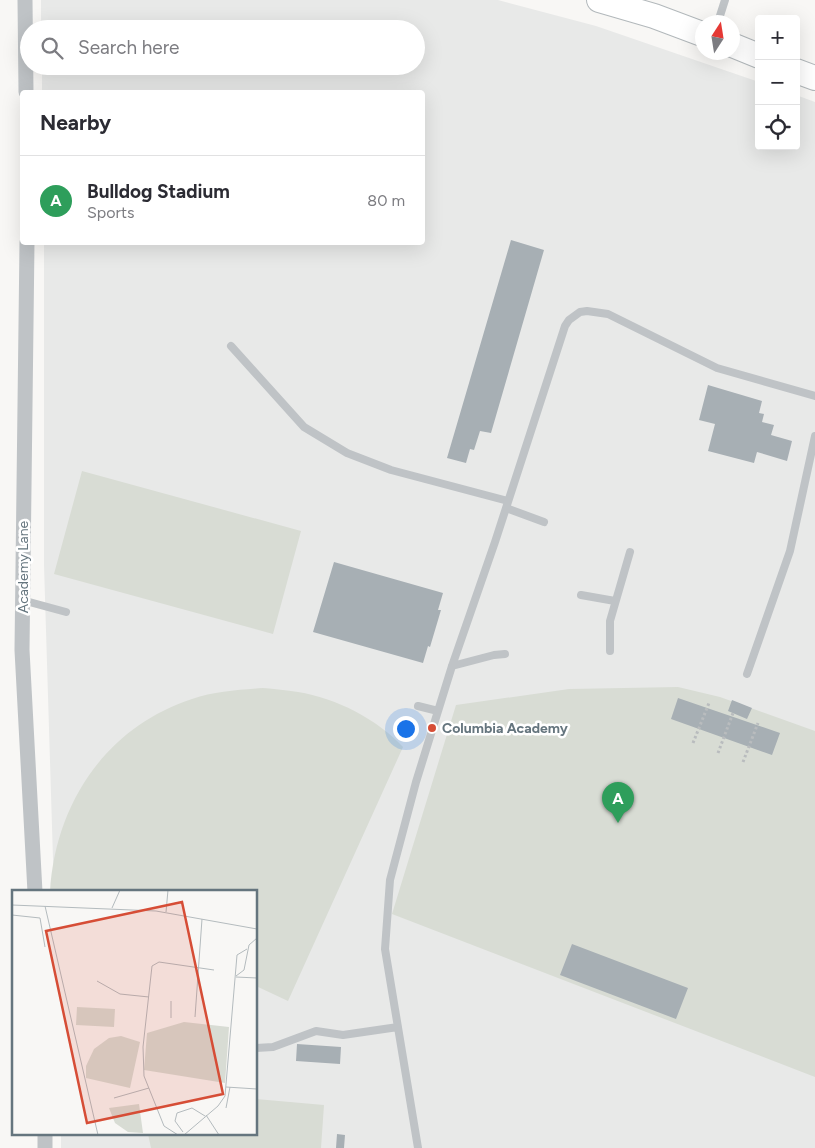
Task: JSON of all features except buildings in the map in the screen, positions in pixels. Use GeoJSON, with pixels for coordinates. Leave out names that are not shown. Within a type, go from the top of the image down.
{"type":"FeatureCollection","features":[{"type":"Feature","properties":{"kind":"main road"},"geometry":{"type":"LineString","coordinates":[[599,0],[654,16],[695,31]]}},
{"type":"Feature","properties":{"kind":"main road"},"geometry":{"type":"LineString","coordinates":[[740,48],[755,54]]}},
{"type":"Feature","properties":{"kind":"main road"},"geometry":{"type":"LineString","coordinates":[[800,72],[815,78]]}},
{"type":"Feature","properties":{"kind":"street"},"geometry":{"type":"LineString","coordinates":[[25,0],[25,20]]}},
{"type":"Feature","properties":{"kind":"street"},"geometry":{"type":"LineString","coordinates":[[26,75],[26,90]]}},
{"type":"Feature","properties":{"kind":"street","name":"Academy Lane"},"geometry":{"type":"LineString","coordinates":[[27,245],[22,659],[35,890]]}},
{"type":"Feature","properties":{"kind":"lane"},"geometry":{"type":"LineString","coordinates":[[720,15],[725,0]]}},
{"type":"Feature","properties":{"kind":"lane"},"geometry":{"type":"LineString","coordinates":[[418,1148],[414,1114],[385,949],[390,880],[416,782],[452,666],[565,326],[569,320],[580,312],[608,314],[717,368],[815,396]]}},
{"type":"Feature","properties":{"kind":"lane"},"geometry":{"type":"LineString","coordinates":[[231,346],[304,427],[348,453],[391,470],[507,505],[544,522]]}},
{"type":"Feature","properties":{"kind":"lane"},"geometry":{"type":"LineString","coordinates":[[747,674],[790,551],[815,436]]}},
{"type":"Feature","properties":{"kind":"lane"},"geometry":{"type":"LineString","coordinates":[[610,651],[610,621],[630,552]]}},
{"type":"Feature","properties":{"kind":"lane"},"geometry":{"type":"LineString","coordinates":[[581,595],[616,601]]}},
{"type":"Feature","properties":{"kind":"lane"},"geometry":{"type":"LineString","coordinates":[[22,600],[66,612]]}},
{"type":"Feature","properties":{"kind":"lane"},"geometry":{"type":"LineString","coordinates":[[452,666],[505,654]]}},
{"type":"Feature","properties":{"kind":"lane"},"geometry":{"type":"LineString","coordinates":[[418,706],[438,711]]}},
{"type":"Feature","properties":{"kind":"lane"},"geometry":{"type":"LineString","coordinates":[[258,1048],[273,1047],[316,1031],[343,1035],[398,1027]]}},
{"type":"Feature","properties":{"kind":"path"},"geometry":{"type":"LineString","coordinates":[[693,743],[709,703]]}},
{"type":"Feature","properties":{"kind":"path"},"geometry":{"type":"LineString","coordinates":[[718,752],[733,713]]}},
{"type":"Feature","properties":{"kind":"path"},"geometry":{"type":"LineString","coordinates":[[743,762],[758,723]]}},
{"type":"Feature","properties":{"kind":"shaded area","name":"Columbia Academy"},"geometry":{"type":"Polygon","coordinates":[[[41,0],[498,0],[596,26],[755,81],[755,150],[800,150],[800,96],[815,102],[815,1148],[61,1148],[61,1136],[258,1136],[258,890],[54,890],[44,565],[44,245],[425,245],[425,90],[42,90],[42,75],[425,75],[425,20],[41,20],[41,0]]]}},
{"type":"Feature","properties":{"kind":"shaded area"},"geometry":{"type":"Polygon","coordinates":[[[82,471],[301,531],[273,634],[54,574],[82,471]]]}},
{"type":"Feature","properties":{"kind":"shaded area"},"geometry":{"type":"Polygon","coordinates":[[[678,687],[720,697],[815,731],[815,1077],[392,914],[456,705],[569,689],[678,687]]]}},
{"type":"Feature","properties":{"kind":"shaded area"},"geometry":{"type":"Polygon","coordinates":[[[263,688],[327,699],[355,711],[381,727],[403,747],[288,1001],[258,987],[258,890],[50,890],[54,860],[62,829],[74,800],[91,773],[111,749],[134,729],[161,712],[201,696],[263,688]]]}},
{"type":"Feature","properties":{"kind":"shaded area"},"geometry":{"type":"Polygon","coordinates":[[[258,1099],[324,1105],[321,1148],[151,1148],[148,1136],[258,1136],[258,1099]]]}},
{"type":"Feature","properties":{"kind":"place","name":"Columbia Academy"},"geometry":{"type":"Point","coordinates":[432,728]}},
{"type":"Feature","properties":{"kind":"place","name":"Bulldog Stadium"},"geometry":{"type":"Point","coordinates":[618,823]}}]}
